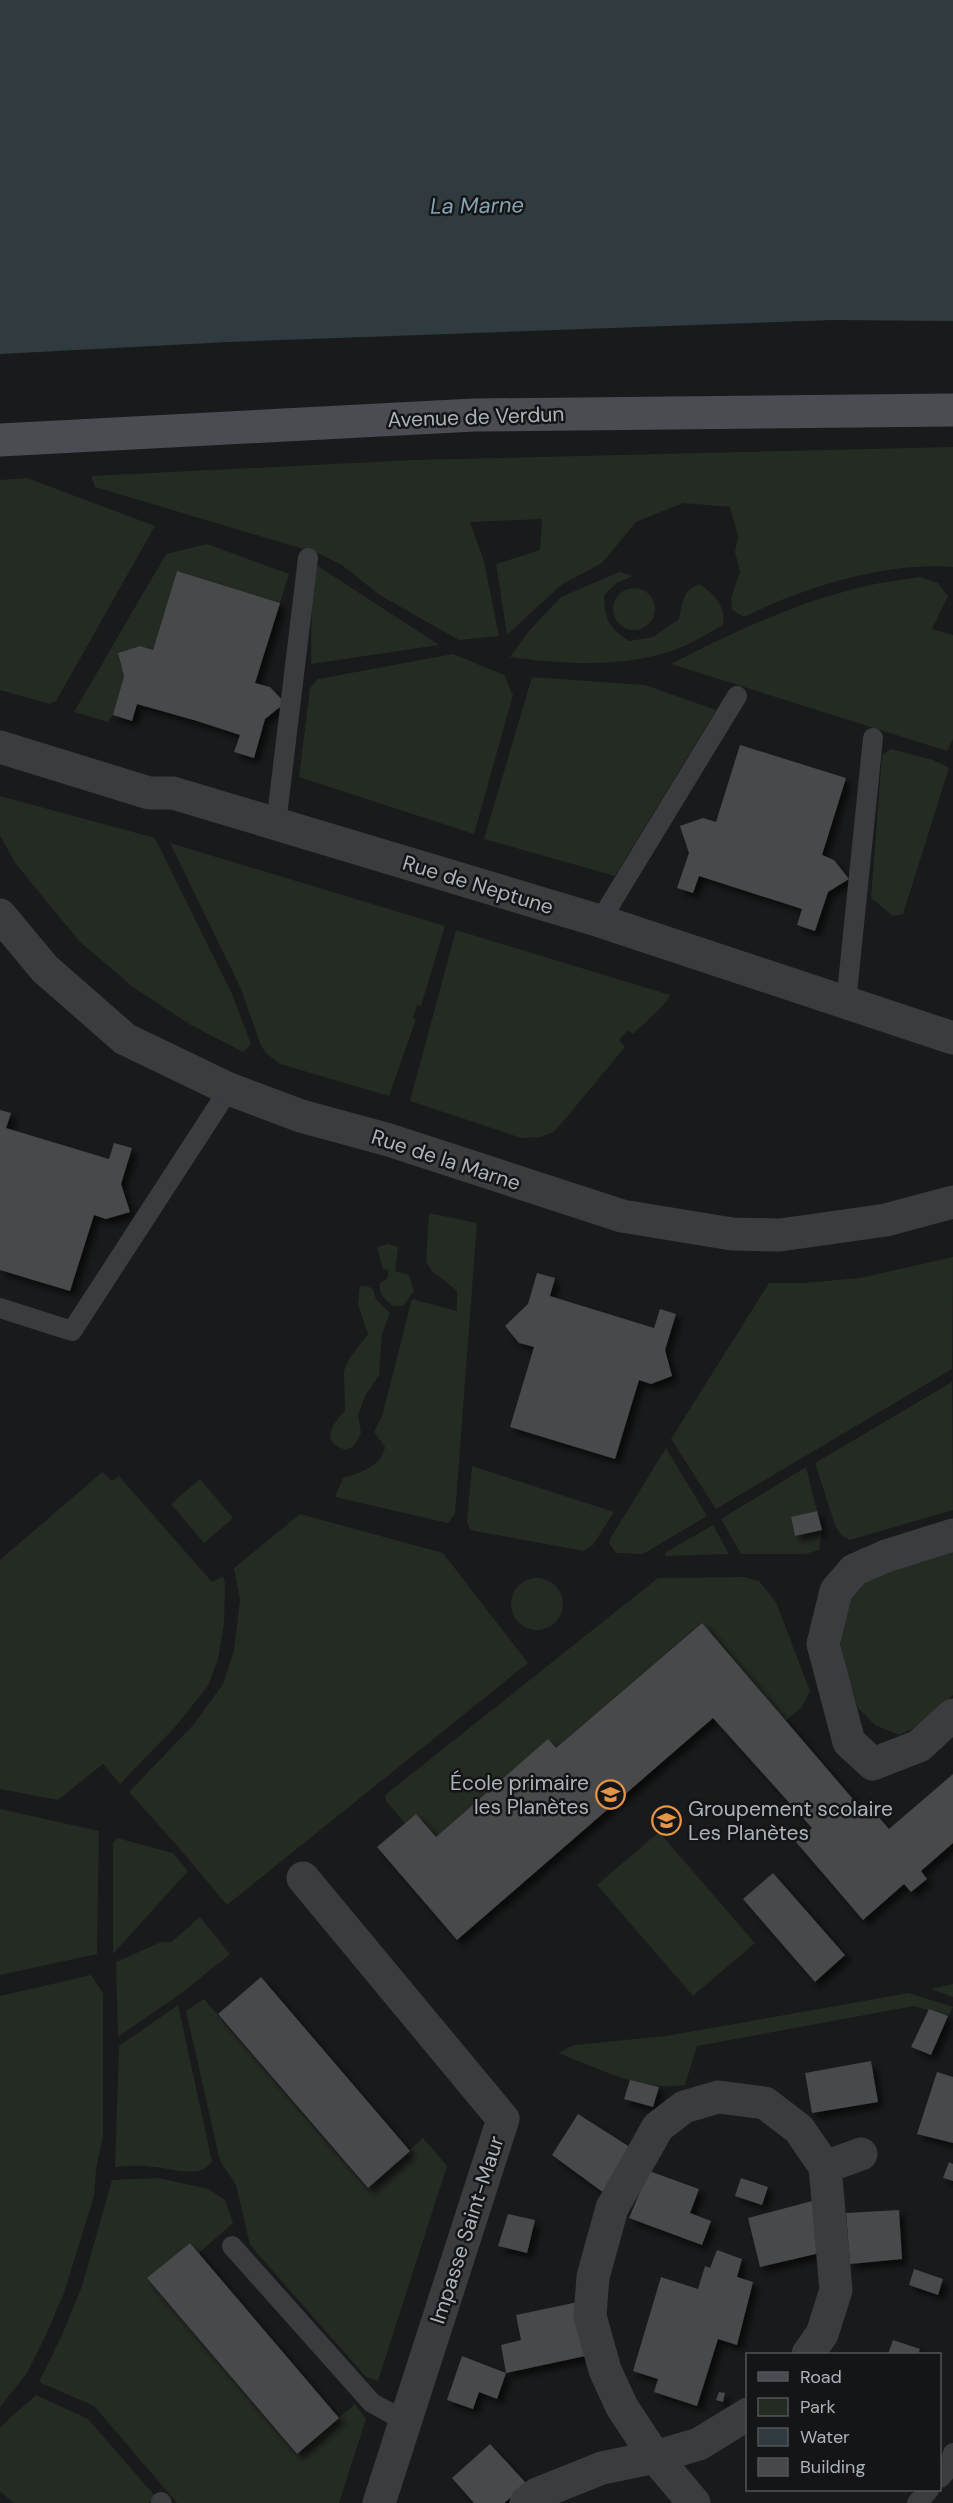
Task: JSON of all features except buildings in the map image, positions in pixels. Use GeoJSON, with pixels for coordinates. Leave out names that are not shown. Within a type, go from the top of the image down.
{"type":"FeatureCollection","features":[{"type":"Feature","properties":{"kind":"street","name":"Avenue de Verdun"},"geometry":{"type":"LineString","coordinates":[[0,440],[474,415],[953,410]]}},
{"type":"Feature","properties":{"kind":"street","name":"Rue de Neptune"},"geometry":{"type":"LineString","coordinates":[[0,747],[149,793],[172,793],[600,921],[953,1038]]}},
{"type":"Feature","properties":{"kind":"street","name":"Rue de la Marne"},"geometry":{"type":"LineString","coordinates":[[5,931],[125,1039],[229,1089],[301,1116],[389,1140],[622,1216],[732,1234],[780,1235],[886,1220],[953,1202]]}},
{"type":"Feature","properties":{"kind":"street"},"geometry":{"type":"LineString","coordinates":[[953,1534],[886,1556],[854,1570],[836,1591],[823,1644],[849,1742],[873,1764],[919,1746],[953,1715]]}},
{"type":"Feature","properties":{"kind":"street","name":"Impasse Saint-Maur"},"geometry":{"type":"LineString","coordinates":[[303,1878],[503,2119],[379,2503]]}},
{"type":"Feature","properties":{"kind":"street"},"geometry":{"type":"LineString","coordinates":[[694,2503],[656,2457],[622,2407],[605,2370],[590,2316],[592,2277],[612,2208],[658,2127],[684,2107],[718,2097],[765,2103],[799,2129],[825,2167],[836,2290],[822,2334],[809,2353]]}},
{"type":"Feature","properties":{"kind":"street"},"geometry":{"type":"LineString","coordinates":[[825,2167],[861,2154]]}},
{"type":"Feature","properties":{"kind":"street"},"geometry":{"type":"LineString","coordinates":[[526,2503],[537,2494],[602,2468],[656,2457],[699,2444],[746,2415]]}},
{"type":"Feature","properties":{"kind":"lane"},"geometry":{"type":"LineString","coordinates":[[276,824],[308,558]]}},
{"type":"Feature","properties":{"kind":"lane"},"geometry":{"type":"LineString","coordinates":[[600,921],[737,696]]}},
{"type":"Feature","properties":{"kind":"lane"},"geometry":{"type":"LineString","coordinates":[[846,1003],[873,738]]}},
{"type":"Feature","properties":{"kind":"lane"},"geometry":{"type":"LineString","coordinates":[[0,1308],[72,1331],[229,1089]]}},
{"type":"Feature","properties":{"kind":"lane"},"geometry":{"type":"LineString","coordinates":[[232,2246],[372,2403],[405,2421]]}},
{"type":"Feature","properties":{"kind":"lane"},"geometry":{"type":"LineString","coordinates":[[941,2476],[948,2469],[953,2453]]}},
{"type":"Feature","properties":{"kind":"lane"},"geometry":{"type":"LineString","coordinates":[[917,2503],[928,2491]]}},
{"type":"Feature","properties":{"kind":"green space"},"geometry":{"type":"Polygon","coordinates":[[[953,447],[953,567],[900,568],[846,579],[793,596],[744,617],[732,610],[731,598],[740,572],[735,552],[738,536],[730,507],[683,503],[636,522],[602,563],[561,585],[507,635],[496,564],[540,550],[542,519],[470,522],[484,561],[499,636],[459,640],[381,596],[343,566],[320,554],[95,487],[91,476],[412,460],[953,447]]]}},
{"type":"Feature","properties":{"kind":"green space"},"geometry":{"type":"Polygon","coordinates":[[[27,478],[155,526],[56,701],[50,704],[0,690],[0,480],[27,478]]]}},
{"type":"Feature","properties":{"kind":"green space"},"geometry":{"type":"Polygon","coordinates":[[[207,544],[289,574],[280,603],[177,571],[153,650],[140,646],[118,653],[124,676],[113,715],[108,722],[74,712],[166,554],[207,544]]]}},
{"type":"Feature","properties":{"kind":"green space"},"geometry":{"type":"Polygon","coordinates":[[[312,562],[439,645],[311,664],[312,562]]]}},
{"type":"Feature","properties":{"kind":"green space"},"geometry":{"type":"Polygon","coordinates":[[[619,572],[633,576],[617,583],[604,595],[605,610],[612,627],[629,641],[653,637],[679,619],[686,594],[699,584],[718,601],[723,613],[723,625],[691,643],[670,651],[625,661],[579,663],[510,657],[528,632],[561,597],[619,572]]]}},
{"type":"Feature","properties":{"kind":"green space"},"geometry":{"type":"Polygon","coordinates":[[[920,577],[938,583],[948,596],[932,629],[953,635],[953,739],[947,751],[671,664],[742,629],[815,600],[866,586],[920,577]]]}},
{"type":"Feature","properties":{"kind":"green space"},"geometry":{"type":"Polygon","coordinates":[[[634,588],[649,594],[655,609],[649,624],[634,630],[619,624],[613,609],[619,594],[634,588]]]}},
{"type":"Feature","properties":{"kind":"green space"},"geometry":{"type":"Polygon","coordinates":[[[453,654],[504,675],[513,695],[474,834],[299,777],[310,688],[318,679],[453,654]]]}},
{"type":"Feature","properties":{"kind":"green space"},"geometry":{"type":"Polygon","coordinates":[[[532,677],[645,685],[716,710],[615,876],[484,839],[532,677]]]}},
{"type":"Feature","properties":{"kind":"green space"},"geometry":{"type":"Polygon","coordinates":[[[891,749],[933,760],[949,768],[903,914],[893,916],[871,898],[882,755],[891,749]]]}},
{"type":"Feature","properties":{"kind":"green space"},"geometry":{"type":"Polygon","coordinates":[[[0,796],[155,838],[232,994],[251,1044],[243,1052],[191,1025],[133,987],[79,941],[16,864],[0,836],[0,796]]]}},
{"type":"Feature","properties":{"kind":"green space"},"geometry":{"type":"Polygon","coordinates":[[[170,843],[445,926],[421,1006],[417,1005],[413,1018],[416,1019],[389,1096],[280,1064],[267,1054],[261,1046],[241,989],[170,843]]]}},
{"type":"Feature","properties":{"kind":"green space"},"geometry":{"type":"Polygon","coordinates":[[[456,930],[670,995],[658,1011],[633,1034],[628,1030],[619,1040],[625,1047],[553,1132],[541,1137],[521,1138],[410,1101],[456,930]]]}},
{"type":"Feature","properties":{"kind":"green space"},"geometry":{"type":"Polygon","coordinates":[[[429,1213],[477,1223],[455,1514],[448,1523],[335,1497],[343,1478],[369,1468],[383,1454],[385,1447],[374,1432],[382,1416],[412,1299],[457,1311],[457,1291],[432,1271],[426,1262],[429,1213]]]}},
{"type":"Feature","properties":{"kind":"green space"},"geometry":{"type":"Polygon","coordinates":[[[388,1244],[398,1247],[395,1271],[409,1275],[414,1291],[403,1306],[393,1306],[380,1290],[380,1283],[388,1278],[388,1270],[383,1269],[377,1247],[388,1244]]]}},
{"type":"Feature","properties":{"kind":"green space"},"geometry":{"type":"Polygon","coordinates":[[[953,1257],[952,1369],[716,1509],[671,1439],[769,1283],[803,1283],[860,1278],[953,1257]]]}},
{"type":"Feature","properties":{"kind":"green space"},"geometry":{"type":"Polygon","coordinates":[[[360,1286],[373,1289],[376,1299],[390,1313],[382,1334],[379,1375],[365,1396],[358,1415],[361,1433],[354,1446],[346,1450],[333,1442],[330,1433],[345,1410],[344,1371],[349,1359],[368,1334],[358,1305],[360,1286]]]}},
{"type":"Feature","properties":{"kind":"green space"},"geometry":{"type":"Polygon","coordinates":[[[952,1382],[953,1510],[850,1540],[842,1536],[836,1528],[815,1463],[952,1382]]]}},
{"type":"Feature","properties":{"kind":"green space"},"geometry":{"type":"Polygon","coordinates":[[[666,1448],[707,1516],[643,1554],[616,1553],[609,1543],[610,1539],[666,1448]]]}},
{"type":"Feature","properties":{"kind":"green space"},"geometry":{"type":"Polygon","coordinates":[[[472,1466],[614,1512],[593,1545],[584,1551],[475,1531],[470,1529],[467,1521],[472,1466]]]}},
{"type":"Feature","properties":{"kind":"green space"},"geometry":{"type":"Polygon","coordinates":[[[806,1467],[817,1511],[791,1518],[795,1536],[822,1530],[819,1550],[805,1554],[741,1554],[721,1519],[806,1467]]]}},
{"type":"Feature","properties":{"kind":"green space"},"geometry":{"type":"Polygon","coordinates":[[[102,1472],[112,1481],[119,1476],[212,1582],[223,1576],[225,1583],[224,1623],[218,1659],[208,1686],[175,1727],[120,1784],[103,1764],[58,1800],[0,1789],[0,1560],[102,1472]]]}},
{"type":"Feature","properties":{"kind":"green space"},"geometry":{"type":"Polygon","coordinates":[[[200,1479],[233,1518],[204,1543],[171,1504],[200,1479]]]}},
{"type":"Feature","properties":{"kind":"green space"},"geometry":{"type":"Polygon","coordinates":[[[300,1514],[443,1553],[528,1663],[227,1905],[129,1792],[194,1724],[223,1684],[234,1650],[240,1600],[234,1568],[300,1514]]]}},
{"type":"Feature","properties":{"kind":"green space"},"geometry":{"type":"Polygon","coordinates":[[[713,1525],[729,1554],[665,1556],[666,1552],[713,1525]]]}},
{"type":"Feature","properties":{"kind":"green space"},"geometry":{"type":"Polygon","coordinates":[[[953,1548],[953,1695],[918,1726],[899,1735],[875,1725],[858,1708],[842,1659],[839,1628],[844,1604],[865,1580],[953,1548]]]}},
{"type":"Feature","properties":{"kind":"green space"},"geometry":{"type":"Polygon","coordinates":[[[744,1577],[759,1581],[776,1602],[810,1691],[802,1707],[786,1721],[701,1623],[556,1748],[548,1740],[436,1837],[416,1814],[405,1823],[386,1801],[385,1795],[658,1578],[744,1577]]]}},
{"type":"Feature","properties":{"kind":"green space"},"geometry":{"type":"Polygon","coordinates":[[[532,1578],[542,1578],[556,1585],[563,1604],[556,1623],[542,1630],[532,1630],[522,1626],[515,1619],[511,1609],[511,1599],[515,1589],[522,1582],[532,1578]]]}},
{"type":"Feature","properties":{"kind":"green space"},"geometry":{"type":"Polygon","coordinates":[[[0,1809],[99,1831],[97,1954],[0,1975],[0,1809]]]}},
{"type":"Feature","properties":{"kind":"green space"},"geometry":{"type":"Polygon","coordinates":[[[659,1832],[755,1943],[693,1996],[597,1885],[659,1832]]]}},
{"type":"Feature","properties":{"kind":"green space"},"geometry":{"type":"Polygon","coordinates":[[[117,1838],[173,1853],[188,1871],[113,1954],[113,1843],[117,1838]]]}},
{"type":"Feature","properties":{"kind":"green space"},"geometry":{"type":"Polygon","coordinates":[[[200,1917],[230,1954],[183,1992],[118,2037],[116,1962],[161,1942],[171,1942],[200,1917]]]}},
{"type":"Feature","properties":{"kind":"green space"},"geometry":{"type":"Polygon","coordinates":[[[91,1975],[103,1993],[103,2136],[96,2170],[94,2196],[65,2290],[47,2333],[27,2373],[0,2407],[0,1996],[91,1975]]]}},
{"type":"Feature","properties":{"kind":"green space"},"geometry":{"type":"Polygon","coordinates":[[[953,1984],[953,1997],[931,1989],[953,1984]]]}},
{"type":"Feature","properties":{"kind":"green space"},"geometry":{"type":"Polygon","coordinates":[[[909,1993],[953,2007],[948,2016],[914,2006],[697,2046],[685,2085],[652,2085],[636,2082],[558,2053],[574,2045],[666,2036],[909,1993]]]}},
{"type":"Feature","properties":{"kind":"green space"},"geometry":{"type":"Polygon","coordinates":[[[204,1999],[367,2188],[423,2138],[447,2166],[378,2381],[366,2377],[250,2245],[236,2185],[220,2161],[186,2011],[204,1999]]]}},
{"type":"Feature","properties":{"kind":"green space"},"geometry":{"type":"Polygon","coordinates":[[[178,2005],[212,2161],[207,2167],[193,2172],[144,2166],[115,2167],[119,2046],[178,2005]]]}},
{"type":"Feature","properties":{"kind":"green space"},"geometry":{"type":"Polygon","coordinates":[[[158,2178],[209,2189],[225,2200],[233,2223],[199,2253],[190,2243],[148,2279],[296,2454],[355,2404],[366,2419],[339,2503],[177,2503],[94,2406],[39,2382],[82,2286],[112,2180],[158,2178]]]}},
{"type":"Feature","properties":{"kind":"green space"},"geometry":{"type":"Polygon","coordinates":[[[36,2395],[88,2419],[156,2497],[148,2503],[14,2503],[0,2491],[0,2427],[36,2395]]]}},
{"type":"Feature","properties":{"kind":"water","name":"La Marne"},"geometry":{"type":"Polygon","coordinates":[[[0,0],[953,0],[953,321],[832,320],[229,342],[0,354],[0,0]]]}},
{"type":"Feature","properties":{"kind":"place","name":"École primaire les Planètes"},"geometry":{"type":"Point","coordinates":[610,1795]}},
{"type":"Feature","properties":{"kind":"place","name":"Groupement scolaire Les Planètes"},"geometry":{"type":"Point","coordinates":[667,1821]}}]}
